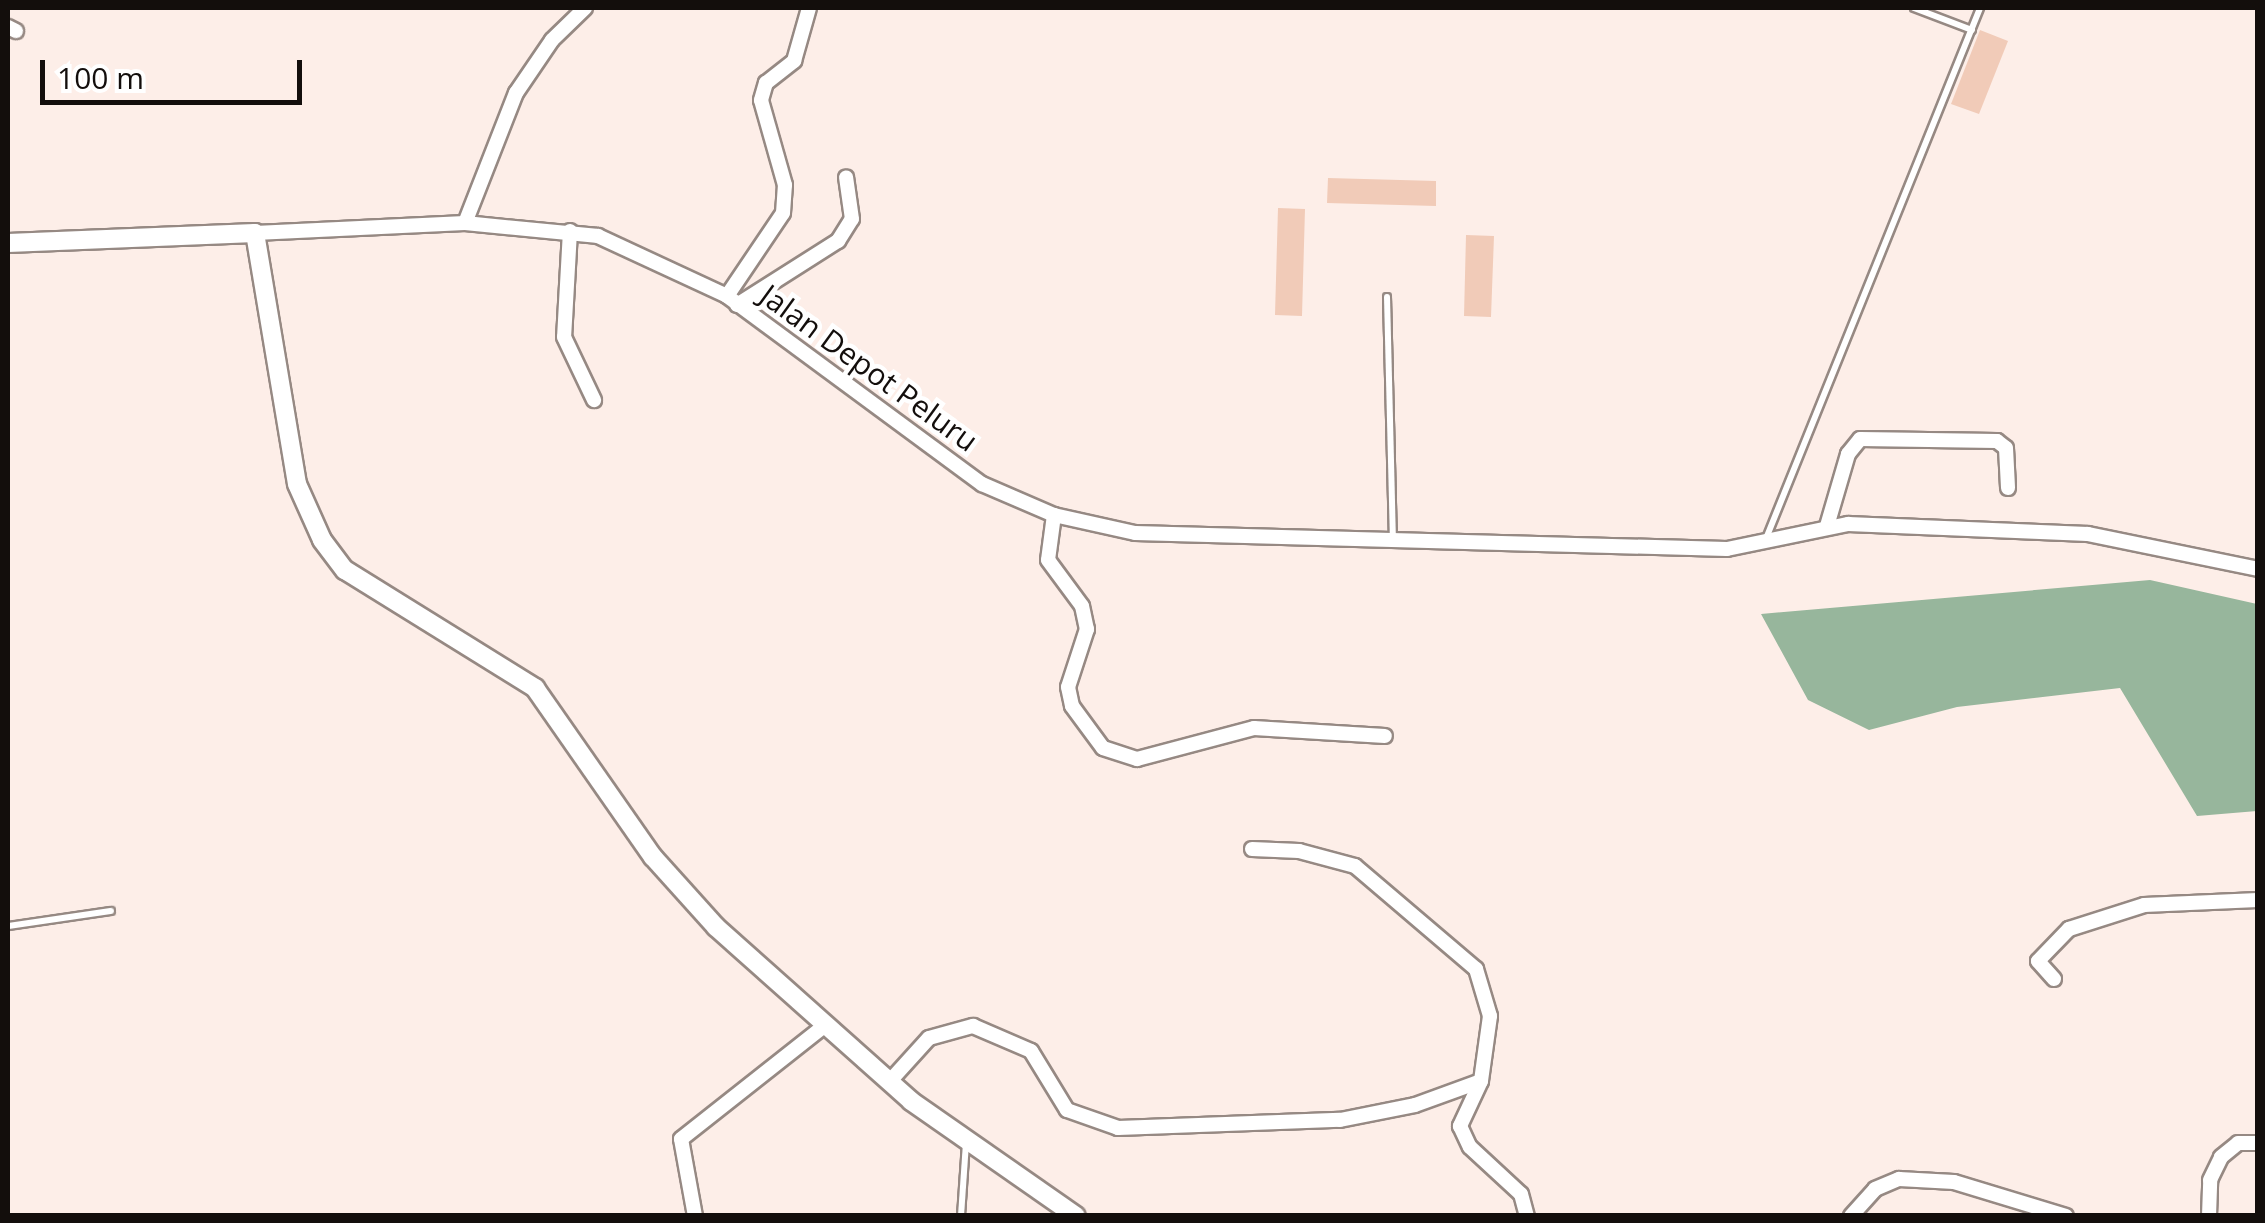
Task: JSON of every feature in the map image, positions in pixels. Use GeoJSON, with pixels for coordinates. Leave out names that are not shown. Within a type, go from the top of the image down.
{"type":"FeatureCollection","features":[{"type":"Feature","properties":{"kind":"street"},"geometry":{"type":"LineString","coordinates":[[465,223],[516,93],[552,40],[585,8]]}},
{"type":"Feature","properties":{"kind":"street"},"geometry":{"type":"LineString","coordinates":[[732,300],[783,214],[785,185],[761,100],[766,83],[794,60],[809,8]]}},
{"type":"Feature","properties":{"kind":"street"},"geometry":{"type":"LineString","coordinates":[[732,300],[838,241],[852,219],[846,176]]}},
{"type":"Feature","properties":{"kind":"street","name":"Jalan Depot Peluru"},"geometry":{"type":"LineString","coordinates":[[8,242],[465,223],[570,231],[626,248],[732,300],[924,448],[982,484],[1054,515],[1135,533],[1726,549],[1827,526],[2088,534],[2258,569]]}},
{"type":"Feature","properties":{"kind":"street"},"geometry":{"type":"LineString","coordinates":[[570,231],[564,336],[594,400]]}},
{"type":"Feature","properties":{"kind":"street"},"geometry":{"type":"LineString","coordinates":[[255,233],[297,484],[322,540],[345,570],[380,597],[535,688],[671,880],[824,1026],[890,1081],[966,1140],[1076,1216]]}},
{"type":"Feature","properties":{"kind":"street"},"geometry":{"type":"LineString","coordinates":[[1827,526],[1848,454],[1860,439],[1997,441],[2006,448],[2008,488]]}},
{"type":"Feature","properties":{"kind":"street"},"geometry":{"type":"LineString","coordinates":[[1054,515],[1048,560],[1082,606],[1087,629],[1068,687],[1072,706],[1102,748],[1137,759],[1254,728],[1385,736]]}},
{"type":"Feature","properties":{"kind":"street"},"geometry":{"type":"LineString","coordinates":[[1252,849],[1299,851],[1355,866],[1476,968],[1490,1004],[1481,1081],[1460,1119],[1462,1136],[1521,1194],[1527,1216]]}},
{"type":"Feature","properties":{"kind":"street"},"geometry":{"type":"LineString","coordinates":[[2054,979],[2038,961],[2069,928],[2144,905],[2258,900]]}},
{"type":"Feature","properties":{"kind":"street"},"geometry":{"type":"LineString","coordinates":[[695,1216],[680,1139],[824,1026]]}},
{"type":"Feature","properties":{"kind":"street"},"geometry":{"type":"LineString","coordinates":[[890,1081],[929,1038],[973,1026],[1031,1051],[1068,1110],[1118,1128],[1340,1120],[1415,1105],[1481,1081]]}},
{"type":"Feature","properties":{"kind":"street"},"geometry":{"type":"LineString","coordinates":[[2209,1216],[2210,1180],[2221,1156],[2238,1143],[2258,1143]]}},
{"type":"Feature","properties":{"kind":"street"},"geometry":{"type":"LineString","coordinates":[[1851,1216],[1875,1189],[1899,1179],[1954,1182],[2066,1216]]}},
{"type":"Feature","properties":{"kind":"lane"},"geometry":{"type":"LineString","coordinates":[[1914,8],[1972,30]]}},
{"type":"Feature","properties":{"kind":"lane"},"geometry":{"type":"LineString","coordinates":[[1764,542],[1980,8]]}},
{"type":"Feature","properties":{"kind":"lane"},"geometry":{"type":"LineString","coordinates":[[1387,297],[1393,542]]}},
{"type":"Feature","properties":{"kind":"lane"},"geometry":{"type":"LineString","coordinates":[[8,926],[111,911]]}},
{"type":"Feature","properties":{"kind":"lane"},"geometry":{"type":"LineString","coordinates":[[960,1216],[966,1140]]}},
{"type":"Feature","properties":{"kind":"green space"},"geometry":{"type":"Polygon","coordinates":[[[2150,580],[2257,604],[2257,811],[2197,816],[2120,688],[1957,707],[1869,730],[1808,700],[1761,614],[2150,580]]]}},
{"type":"Feature","properties":{"kind":"building"},"geometry":{"type":"Polygon","coordinates":[[[1980,30],[2008,41],[1979,114],[1951,104],[1980,30]]]}},
{"type":"Feature","properties":{"kind":"building"},"geometry":{"type":"Polygon","coordinates":[[[1328,178],[1436,181],[1436,206],[1327,203],[1328,178]]]}},
{"type":"Feature","properties":{"kind":"building"},"geometry":{"type":"Polygon","coordinates":[[[1278,208],[1305,209],[1302,316],[1275,315],[1278,208]]]}},
{"type":"Feature","properties":{"kind":"building"},"geometry":{"type":"Polygon","coordinates":[[[1466,235],[1494,236],[1491,317],[1464,316],[1466,235]]]}}]}
